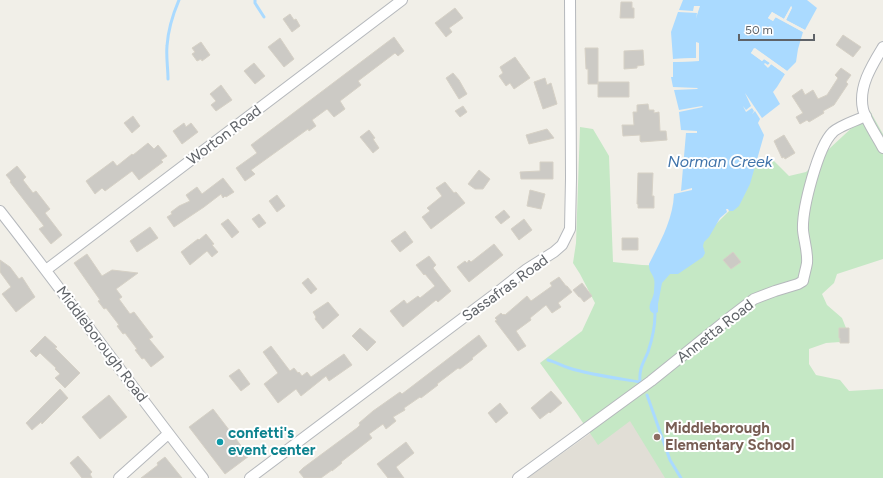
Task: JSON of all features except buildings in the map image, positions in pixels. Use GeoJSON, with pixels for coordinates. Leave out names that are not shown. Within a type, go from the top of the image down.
{"type":"FeatureCollection","features":[{"type":"Feature","properties":{"kind":"street","name":"Worton Road"},"geometry":{"type":"LineString","coordinates":[[46,270],[402,0]]}},
{"type":"Feature","properties":{"kind":"street","name":"Sassafras Road"},"geometry":{"type":"LineString","coordinates":[[250,478],[527,269],[554,252],[562,245],[570,229],[570,0]]}},
{"type":"Feature","properties":{"kind":"street"},"geometry":{"type":"LineString","coordinates":[[883,47],[865,81],[862,101],[863,110],[883,148]]}},
{"type":"Feature","properties":{"kind":"street","name":"Annetta Road"},"geometry":{"type":"LineString","coordinates":[[518,478],[651,381],[754,299],[803,281],[807,262],[803,230],[804,214],[812,180],[822,150],[830,134],[834,130],[866,116]]}},
{"type":"Feature","properties":{"kind":"street","name":"Middleborough Road"},"geometry":{"type":"LineString","coordinates":[[0,211],[46,270],[168,434],[203,478]]}},
{"type":"Feature","properties":{"kind":"street"},"geometry":{"type":"LineString","coordinates":[[119,478],[168,434]]}},
{"type":"Feature","properties":{"kind":"shaded area","name":"Middleborough Elementary School"},"geometry":{"type":"Polygon","coordinates":[[[641,397],[758,478],[528,478],[641,397]]]}},
{"type":"Feature","properties":{"kind":"green space"},"geometry":{"type":"Polygon","coordinates":[[[870,111],[883,134],[883,259],[837,274],[834,283],[822,294],[827,305],[842,318],[848,333],[840,342],[826,343],[809,349],[809,364],[816,375],[840,380],[849,391],[883,389],[883,478],[665,478],[630,421],[598,445],[540,363],[582,331],[595,303],[573,263],[576,243],[580,127],[593,129],[609,156],[613,262],[674,266],[737,203],[746,180],[759,162],[772,159],[789,176],[806,172],[870,111]]]}},
{"type":"Feature","properties":{"kind":"water","name":"Norman Creek"},"geometry":{"type":"Polygon","coordinates":[[[683,0],[807,0],[817,8],[805,30],[786,20],[792,8],[791,7],[784,19],[772,12],[768,18],[773,21],[775,17],[803,32],[796,62],[787,71],[755,48],[751,53],[762,61],[764,59],[770,63],[768,65],[769,67],[771,64],[785,74],[773,92],[780,104],[762,118],[745,93],[751,106],[746,110],[743,106],[746,112],[752,108],[754,111],[752,114],[755,111],[760,119],[758,123],[764,135],[750,184],[739,206],[733,211],[726,209],[727,212],[720,218],[709,237],[704,242],[703,246],[705,253],[703,257],[678,274],[670,274],[662,283],[658,312],[655,314],[650,310],[650,304],[654,292],[654,282],[649,264],[669,222],[674,194],[692,190],[692,188],[681,191],[686,133],[697,133],[697,131],[681,130],[679,112],[703,107],[679,110],[674,90],[698,88],[673,87],[671,77],[673,77],[673,62],[699,61],[696,43],[696,58],[673,59],[671,32],[678,12],[697,13],[696,18],[700,6],[694,6],[693,11],[679,10],[683,0]]]}},
{"type":"Feature","properties":{"kind":"pier"},"geometry":{"type":"Polygon","coordinates":[[[791,6],[792,7],[786,20],[805,30],[803,32],[776,17],[773,21],[768,18],[772,12],[784,19],[791,6]]]}},
{"type":"Feature","properties":{"kind":"pier"},"geometry":{"type":"Polygon","coordinates":[[[696,42],[699,43],[699,61],[673,62],[673,59],[696,58],[696,42]]]}},
{"type":"Feature","properties":{"kind":"pier"},"geometry":{"type":"Polygon","coordinates":[[[754,48],[787,71],[785,74],[771,64],[768,68],[764,64],[765,63],[768,65],[770,63],[764,59],[762,61],[751,53],[754,48]]]}},
{"type":"Feature","properties":{"kind":"waterway"},"geometry":{"type":"LineString","coordinates":[[168,79],[168,40],[171,23],[179,0]]}},
{"type":"Feature","properties":{"kind":"waterway"},"geometry":{"type":"LineString","coordinates":[[255,0],[255,3],[264,17]]}},
{"type":"Feature","properties":{"kind":"waterway"},"geometry":{"type":"LineString","coordinates":[[548,360],[586,373],[640,382],[641,370],[652,338],[655,314]]}},
{"type":"Feature","properties":{"kind":"waterway"},"geometry":{"type":"LineString","coordinates":[[647,395],[670,460],[681,478]]}},
{"type":"Feature","properties":{"kind":"place","name":"Middleborough Elementary School"},"geometry":{"type":"Point","coordinates":[657,437]}},
{"type":"Feature","properties":{"kind":"place","name":"confetti's event center"},"geometry":{"type":"Point","coordinates":[220,442]}}]}
